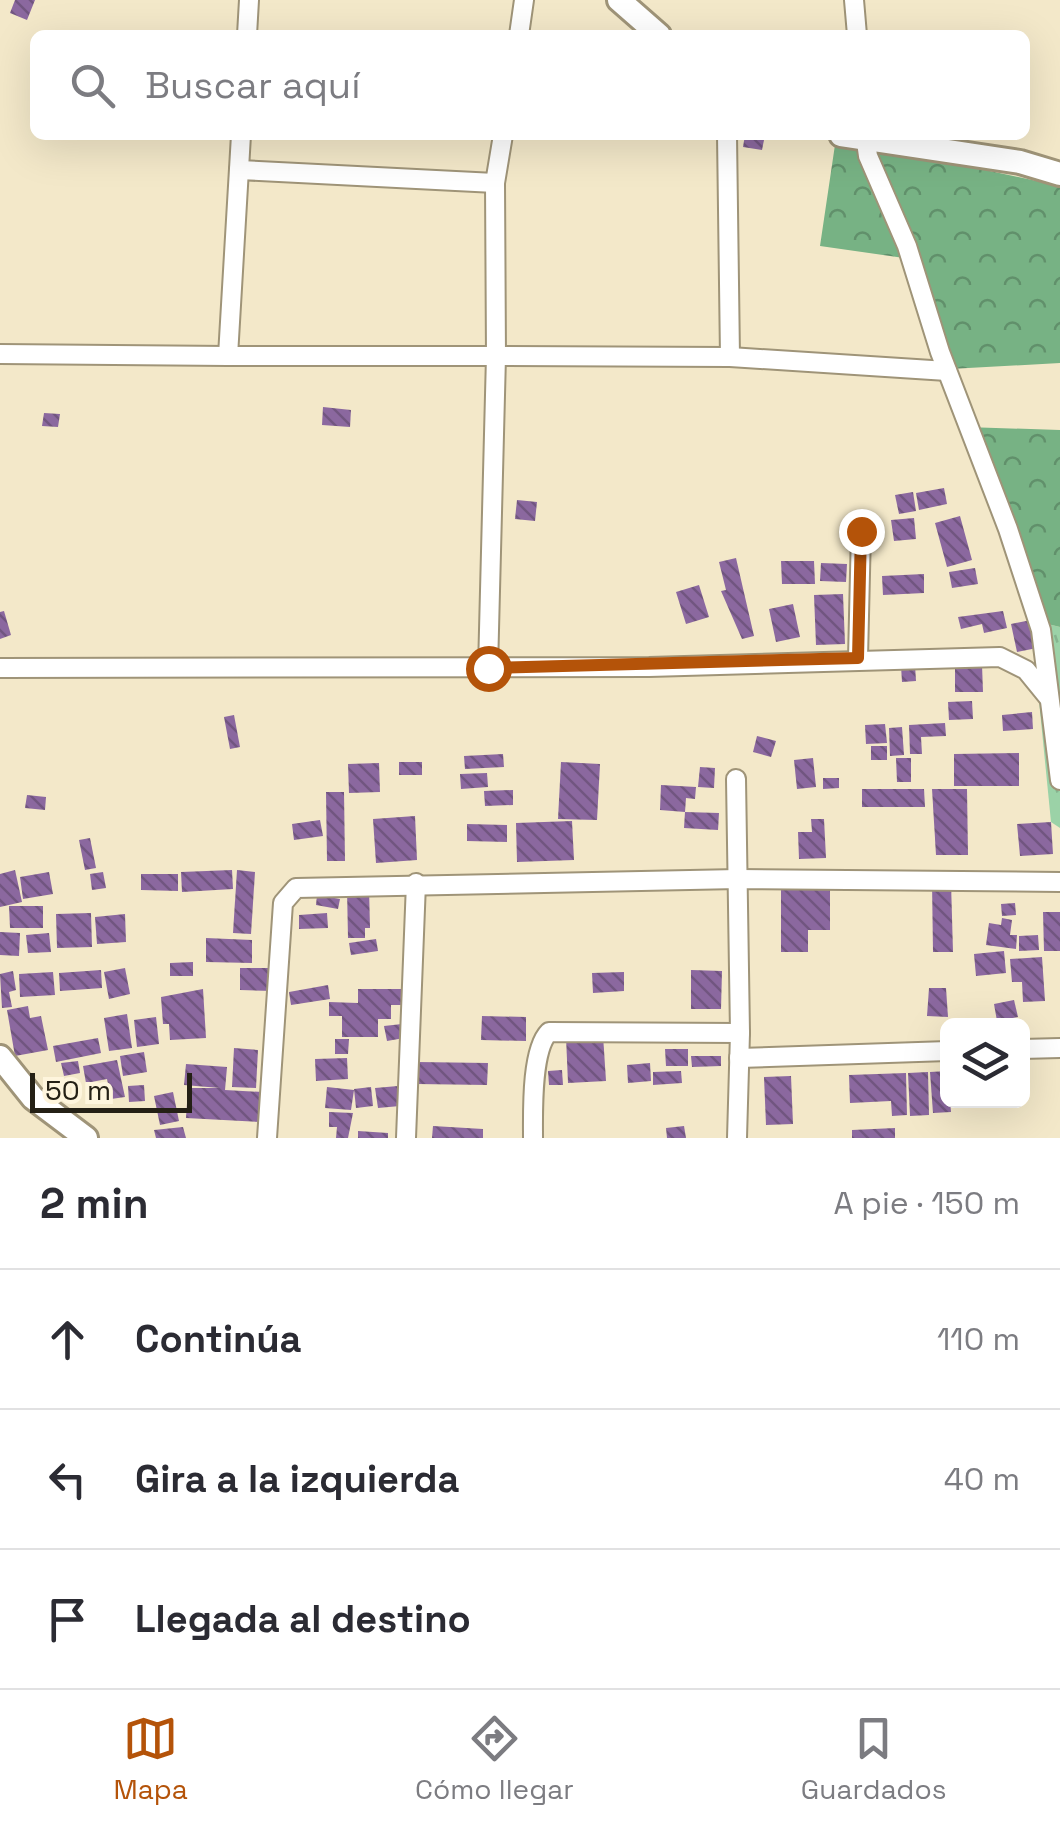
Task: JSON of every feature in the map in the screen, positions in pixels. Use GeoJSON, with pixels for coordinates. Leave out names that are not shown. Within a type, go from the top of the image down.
{"type":"FeatureCollection","features":[{"type":"Feature","properties":{"kind":"street"},"geometry":{"type":"LineString","coordinates":[[247,30],[249,0]]}},
{"type":"Feature","properties":{"kind":"street"},"geometry":{"type":"LineString","coordinates":[[519,30],[524,0]]}},
{"type":"Feature","properties":{"kind":"street"},"geometry":{"type":"LineString","coordinates":[[620,0],[653,30]]}},
{"type":"Feature","properties":{"kind":"street"},"geometry":{"type":"LineString","coordinates":[[854,0],[857,30]]}},
{"type":"Feature","properties":{"kind":"street"},"geometry":{"type":"LineString","coordinates":[[228,356],[241,140]]}},
{"type":"Feature","properties":{"kind":"street"},"geometry":{"type":"LineString","coordinates":[[488,668],[496,356],[495,183],[501,140]]}},
{"type":"Feature","properties":{"kind":"street"},"geometry":{"type":"LineString","coordinates":[[726,140],[730,357]]}},
{"type":"Feature","properties":{"kind":"street"},"geometry":{"type":"LineString","coordinates":[[866,140],[868,156],[906,246],[1041,630],[1060,780]]}},
{"type":"Feature","properties":{"kind":"street"},"geometry":{"type":"LineString","coordinates":[[884,140],[1020,162],[1060,174]]}},
{"type":"Feature","properties":{"kind":"street"},"geometry":{"type":"LineString","coordinates":[[239,170],[495,183]]}},
{"type":"Feature","properties":{"kind":"street"},"geometry":{"type":"LineString","coordinates":[[0,354],[730,357],[947,371]]}},
{"type":"Feature","properties":{"kind":"street"},"geometry":{"type":"LineString","coordinates":[[858,658],[861,531]]}},
{"type":"Feature","properties":{"kind":"street"},"geometry":{"type":"LineString","coordinates":[[0,668],[488,668],[1000,658],[1026,670],[1048,697]]}},
{"type":"Feature","properties":{"kind":"street"},"geometry":{"type":"LineString","coordinates":[[736,780],[740,1033],[737,1138]]}},
{"type":"Feature","properties":{"kind":"street"},"geometry":{"type":"LineString","coordinates":[[266,1138],[283,903],[296,888],[738,879],[1060,882]]}},
{"type":"Feature","properties":{"kind":"street"},"geometry":{"type":"LineString","coordinates":[[406,1138],[416,883]]}},
{"type":"Feature","properties":{"kind":"street"},"geometry":{"type":"LineString","coordinates":[[533,1138],[534,1086],[542,1039],[549,1032],[740,1033]]}},
{"type":"Feature","properties":{"kind":"street"},"geometry":{"type":"LineString","coordinates":[[1030,1049],[1060,1048]]}},
{"type":"Feature","properties":{"kind":"street"},"geometry":{"type":"LineString","coordinates":[[740,1058],[940,1052]]}},
{"type":"Feature","properties":{"kind":"street"},"geometry":{"type":"LineString","coordinates":[[0,1057],[33,1098],[86,1138]]}},
{"type":"Feature","properties":{"kind":"green space"},"geometry":{"type":"Polygon","coordinates":[[[836,140],[1060,186],[1060,363],[950,369],[918,260],[820,246],[836,140]]]}},
{"type":"Feature","properties":{"kind":"green space"},"geometry":{"type":"Polygon","coordinates":[[[966,427],[1060,430],[1060,627],[1031,620],[966,427]]]}},
{"type":"Feature","properties":{"kind":"green space"},"geometry":{"type":"Polygon","coordinates":[[[1031,620],[1060,627],[1060,828],[1051,822],[1031,620]]]}},
{"type":"Feature","properties":{"kind":"building"},"geometry":{"type":"Polygon","coordinates":[[[15,0],[35,0],[27,20],[10,13],[15,0]]]}},
{"type":"Feature","properties":{"kind":"building"},"geometry":{"type":"Polygon","coordinates":[[[744,140],[764,140],[762,150],[743,147],[744,140]]]}},
{"type":"Feature","properties":{"kind":"building"},"geometry":{"type":"Polygon","coordinates":[[[323,407],[351,410],[350,427],[322,425],[323,407]]]}},
{"type":"Feature","properties":{"kind":"building"},"geometry":{"type":"Polygon","coordinates":[[[44,413],[60,414],[58,427],[42,426],[44,413]]]}},
{"type":"Feature","properties":{"kind":"building"},"geometry":{"type":"Polygon","coordinates":[[[944,488],[947,504],[919,510],[916,493],[944,488]]]}},
{"type":"Feature","properties":{"kind":"building"},"geometry":{"type":"Polygon","coordinates":[[[913,492],[916,511],[899,514],[895,495],[913,492]]]}},
{"type":"Feature","properties":{"kind":"building"},"geometry":{"type":"Polygon","coordinates":[[[517,500],[537,502],[535,521],[515,519],[517,500]]]}},
{"type":"Feature","properties":{"kind":"building"},"geometry":{"type":"Polygon","coordinates":[[[960,516],[972,560],[947,567],[935,523],[960,516]]]}},
{"type":"Feature","properties":{"kind":"building"},"geometry":{"type":"Polygon","coordinates":[[[914,518],[916,539],[894,541],[891,520],[914,518]]]}},
{"type":"Feature","properties":{"kind":"building"},"geometry":{"type":"Polygon","coordinates":[[[736,558],[754,636],[742,639],[721,591],[726,590],[719,562],[736,558]]]}},
{"type":"Feature","properties":{"kind":"building"},"geometry":{"type":"Polygon","coordinates":[[[781,561],[814,561],[815,584],[782,584],[781,561]]]}},
{"type":"Feature","properties":{"kind":"building"},"geometry":{"type":"Polygon","coordinates":[[[821,563],[847,564],[846,582],[820,581],[821,563]]]}},
{"type":"Feature","properties":{"kind":"building"},"geometry":{"type":"Polygon","coordinates":[[[975,568],[978,584],[952,588],[949,572],[975,568]]]}},
{"type":"Feature","properties":{"kind":"building"},"geometry":{"type":"Polygon","coordinates":[[[924,574],[924,593],[883,595],[882,576],[924,574]]]}},
{"type":"Feature","properties":{"kind":"building"},"geometry":{"type":"Polygon","coordinates":[[[699,585],[709,617],[686,624],[676,592],[699,585]]]}},
{"type":"Feature","properties":{"kind":"building"},"geometry":{"type":"Polygon","coordinates":[[[843,594],[845,644],[816,645],[814,595],[843,594]]]}},
{"type":"Feature","properties":{"kind":"building"},"geometry":{"type":"Polygon","coordinates":[[[793,604],[800,637],[776,642],[769,609],[793,604]]]}},
{"type":"Feature","properties":{"kind":"building"},"geometry":{"type":"Polygon","coordinates":[[[4,611],[11,635],[0,639],[0,612],[4,611]]]}},
{"type":"Feature","properties":{"kind":"building"},"geometry":{"type":"Polygon","coordinates":[[[1003,611],[1007,628],[984,633],[982,624],[961,629],[958,617],[1003,611]]]}},
{"type":"Feature","properties":{"kind":"building"},"geometry":{"type":"Polygon","coordinates":[[[1031,620],[1037,648],[1017,652],[1011,624],[1031,620]]]}},
{"type":"Feature","properties":{"kind":"building"},"geometry":{"type":"Polygon","coordinates":[[[915,665],[916,681],[902,682],[901,666],[915,665]]]}},
{"type":"Feature","properties":{"kind":"building"},"geometry":{"type":"Polygon","coordinates":[[[955,665],[982,665],[983,692],[955,692],[955,665]]]}},
{"type":"Feature","properties":{"kind":"building"},"geometry":{"type":"Polygon","coordinates":[[[972,701],[973,719],[949,720],[948,702],[972,701]]]}},
{"type":"Feature","properties":{"kind":"building"},"geometry":{"type":"Polygon","coordinates":[[[1032,712],[1033,729],[1003,731],[1002,715],[1032,712]]]}},
{"type":"Feature","properties":{"kind":"building"},"geometry":{"type":"Polygon","coordinates":[[[234,715],[240,747],[230,749],[224,717],[234,715]]]}},
{"type":"Feature","properties":{"kind":"building"},"geometry":{"type":"Polygon","coordinates":[[[945,723],[946,736],[921,737],[922,754],[910,754],[909,725],[945,723]]]}},
{"type":"Feature","properties":{"kind":"building"},"geometry":{"type":"Polygon","coordinates":[[[885,724],[887,743],[866,744],[865,725],[885,724]]]}},
{"type":"Feature","properties":{"kind":"building"},"geometry":{"type":"Polygon","coordinates":[[[902,727],[904,755],[890,756],[889,728],[902,727]]]}},
{"type":"Feature","properties":{"kind":"building"},"geometry":{"type":"Polygon","coordinates":[[[757,736],[776,741],[771,757],[753,752],[757,736]]]}},
{"type":"Feature","properties":{"kind":"building"},"geometry":{"type":"Polygon","coordinates":[[[871,746],[887,746],[887,760],[871,760],[871,746]]]}},
{"type":"Feature","properties":{"kind":"building"},"geometry":{"type":"Polygon","coordinates":[[[1019,753],[1019,786],[954,786],[954,754],[1019,753]]]}},
{"type":"Feature","properties":{"kind":"building"},"geometry":{"type":"Polygon","coordinates":[[[503,754],[504,767],[465,769],[464,756],[503,754]]]}},
{"type":"Feature","properties":{"kind":"building"},"geometry":{"type":"Polygon","coordinates":[[[813,758],[816,787],[797,789],[794,760],[813,758]]]}},
{"type":"Feature","properties":{"kind":"building"},"geometry":{"type":"Polygon","coordinates":[[[896,758],[911,758],[911,782],[897,782],[896,758]]]}},
{"type":"Feature","properties":{"kind":"building"},"geometry":{"type":"Polygon","coordinates":[[[399,762],[422,762],[422,775],[399,775],[399,762]]]}},
{"type":"Feature","properties":{"kind":"building"},"geometry":{"type":"Polygon","coordinates":[[[561,762],[600,764],[597,820],[558,819],[561,762]]]}},
{"type":"Feature","properties":{"kind":"building"},"geometry":{"type":"Polygon","coordinates":[[[379,763],[380,792],[349,793],[348,764],[379,763]]]}},
{"type":"Feature","properties":{"kind":"building"},"geometry":{"type":"Polygon","coordinates":[[[700,767],[715,768],[714,788],[698,787],[700,767]]]}},
{"type":"Feature","properties":{"kind":"building"},"geometry":{"type":"Polygon","coordinates":[[[487,773],[488,787],[461,789],[460,774],[487,773]]]}},
{"type":"Feature","properties":{"kind":"building"},"geometry":{"type":"Polygon","coordinates":[[[823,778],[839,778],[839,788],[823,789],[823,778]]]}},
{"type":"Feature","properties":{"kind":"building"},"geometry":{"type":"Polygon","coordinates":[[[661,785],[696,787],[695,799],[686,798],[685,812],[660,810],[661,785]]]}},
{"type":"Feature","properties":{"kind":"building"},"geometry":{"type":"Polygon","coordinates":[[[862,789],[924,789],[925,807],[862,807],[862,789]]]}},
{"type":"Feature","properties":{"kind":"building"},"geometry":{"type":"Polygon","coordinates":[[[932,789],[967,789],[968,855],[936,855],[932,789]]]}},
{"type":"Feature","properties":{"kind":"building"},"geometry":{"type":"Polygon","coordinates":[[[513,790],[513,805],[485,806],[484,791],[513,790]]]}},
{"type":"Feature","properties":{"kind":"building"},"geometry":{"type":"Polygon","coordinates":[[[326,792],[344,792],[345,861],[327,861],[326,792]]]}},
{"type":"Feature","properties":{"kind":"building"},"geometry":{"type":"Polygon","coordinates":[[[27,795],[46,797],[45,810],[25,808],[27,795]]]}},
{"type":"Feature","properties":{"kind":"building"},"geometry":{"type":"Polygon","coordinates":[[[685,812],[719,813],[718,830],[684,828],[685,812]]]}},
{"type":"Feature","properties":{"kind":"building"},"geometry":{"type":"Polygon","coordinates":[[[415,816],[417,860],[376,863],[373,819],[415,816]]]}},
{"type":"Feature","properties":{"kind":"building"},"geometry":{"type":"Polygon","coordinates":[[[811,819],[824,819],[826,858],[799,859],[798,832],[812,832],[811,819]]]}},
{"type":"Feature","properties":{"kind":"building"},"geometry":{"type":"Polygon","coordinates":[[[320,820],[323,836],[294,840],[292,824],[320,820]]]}},
{"type":"Feature","properties":{"kind":"building"},"geometry":{"type":"Polygon","coordinates":[[[572,821],[574,860],[517,862],[516,823],[572,821]]]}},
{"type":"Feature","properties":{"kind":"building"},"geometry":{"type":"Polygon","coordinates":[[[1051,822],[1053,854],[1020,856],[1017,824],[1051,822]]]}},
{"type":"Feature","properties":{"kind":"building"},"geometry":{"type":"Polygon","coordinates":[[[467,824],[507,825],[507,842],[467,841],[467,824]]]}},
{"type":"Feature","properties":{"kind":"building"},"geometry":{"type":"Polygon","coordinates":[[[90,838],[96,868],[85,870],[79,840],[90,838]]]}},
{"type":"Feature","properties":{"kind":"building"},"geometry":{"type":"Polygon","coordinates":[[[15,870],[22,902],[0,907],[0,874],[15,870]]]}},
{"type":"Feature","properties":{"kind":"building"},"geometry":{"type":"Polygon","coordinates":[[[232,870],[233,889],[182,892],[181,872],[232,870]]]}},
{"type":"Feature","properties":{"kind":"building"},"geometry":{"type":"Polygon","coordinates":[[[237,870],[255,872],[251,934],[233,933],[237,870]]]}},
{"type":"Feature","properties":{"kind":"building"},"geometry":{"type":"Polygon","coordinates":[[[49,872],[53,894],[23,899],[20,877],[49,872]]]}},
{"type":"Feature","properties":{"kind":"building"},"geometry":{"type":"Polygon","coordinates":[[[103,872],[106,888],[92,890],[90,874],[103,872]]]}},
{"type":"Feature","properties":{"kind":"building"},"geometry":{"type":"Polygon","coordinates":[[[141,874],[178,874],[178,891],[141,890],[141,874]]]}},
{"type":"Feature","properties":{"kind":"building"},"geometry":{"type":"Polygon","coordinates":[[[932,882],[951,882],[953,952],[933,952],[932,882]]]}},
{"type":"Feature","properties":{"kind":"building"},"geometry":{"type":"Polygon","coordinates":[[[781,886],[830,886],[830,930],[808,930],[808,952],[781,952],[781,886]]]}},
{"type":"Feature","properties":{"kind":"building"},"geometry":{"type":"Polygon","coordinates":[[[369,888],[370,928],[365,928],[365,938],[348,938],[347,889],[369,888]]]}},
{"type":"Feature","properties":{"kind":"building"},"geometry":{"type":"Polygon","coordinates":[[[317,895],[340,899],[338,909],[316,905],[317,895]]]}},
{"type":"Feature","properties":{"kind":"building"},"geometry":{"type":"Polygon","coordinates":[[[1015,903],[1016,915],[1002,916],[1001,904],[1015,903]]]}},
{"type":"Feature","properties":{"kind":"building"},"geometry":{"type":"Polygon","coordinates":[[[9,906],[43,906],[43,928],[10,928],[9,906]]]}},
{"type":"Feature","properties":{"kind":"building"},"geometry":{"type":"Polygon","coordinates":[[[1043,912],[1060,912],[1060,951],[1044,951],[1043,912]]]}},
{"type":"Feature","properties":{"kind":"building"},"geometry":{"type":"Polygon","coordinates":[[[91,913],[92,947],[57,948],[56,914],[91,913]]]}},
{"type":"Feature","properties":{"kind":"building"},"geometry":{"type":"Polygon","coordinates":[[[327,913],[328,928],[299,929],[299,915],[327,913]]]}},
{"type":"Feature","properties":{"kind":"building"},"geometry":{"type":"Polygon","coordinates":[[[125,914],[126,942],[97,944],[95,917],[125,914]]]}},
{"type":"Feature","properties":{"kind":"building"},"geometry":{"type":"Polygon","coordinates":[[[1002,918],[1012,920],[1010,935],[1017,935],[1016,949],[986,945],[989,923],[1001,925],[1002,918]]]}},
{"type":"Feature","properties":{"kind":"building"},"geometry":{"type":"Polygon","coordinates":[[[0,932],[20,933],[19,956],[0,955],[0,932]]]}},
{"type":"Feature","properties":{"kind":"building"},"geometry":{"type":"Polygon","coordinates":[[[49,933],[51,952],[28,953],[26,935],[49,933]]]}},
{"type":"Feature","properties":{"kind":"building"},"geometry":{"type":"Polygon","coordinates":[[[1038,935],[1039,950],[1019,951],[1019,936],[1038,935]]]}},
{"type":"Feature","properties":{"kind":"building"},"geometry":{"type":"Polygon","coordinates":[[[206,938],[252,940],[252,963],[206,962],[206,938]]]}},
{"type":"Feature","properties":{"kind":"building"},"geometry":{"type":"Polygon","coordinates":[[[376,939],[378,951],[351,955],[349,943],[376,939]]]}},
{"type":"Feature","properties":{"kind":"building"},"geometry":{"type":"Polygon","coordinates":[[[1004,951],[1006,973],[976,976],[974,954],[1004,951]]]}},
{"type":"Feature","properties":{"kind":"building"},"geometry":{"type":"Polygon","coordinates":[[[1042,957],[1045,1001],[1023,1002],[1022,982],[1012,982],[1010,959],[1042,957]]]}},
{"type":"Feature","properties":{"kind":"building"},"geometry":{"type":"Polygon","coordinates":[[[193,962],[193,976],[170,976],[170,963],[193,962]]]}},
{"type":"Feature","properties":{"kind":"building"},"geometry":{"type":"Polygon","coordinates":[[[125,968],[130,994],[109,999],[104,972],[125,968]]]}},
{"type":"Feature","properties":{"kind":"building"},"geometry":{"type":"Polygon","coordinates":[[[240,968],[273,968],[273,991],[240,990],[240,968]]]}},
{"type":"Feature","properties":{"kind":"building"},"geometry":{"type":"Polygon","coordinates":[[[101,970],[102,988],[60,991],[59,973],[101,970]]]}},
{"type":"Feature","properties":{"kind":"building"},"geometry":{"type":"Polygon","coordinates":[[[691,970],[722,971],[721,1009],[691,1009],[691,970]]]}},
{"type":"Feature","properties":{"kind":"building"},"geometry":{"type":"Polygon","coordinates":[[[13,971],[16,990],[9,992],[12,1007],[2,1008],[0,974],[13,971]]]}},
{"type":"Feature","properties":{"kind":"building"},"geometry":{"type":"Polygon","coordinates":[[[53,972],[55,995],[20,997],[19,974],[53,972]]]}},
{"type":"Feature","properties":{"kind":"building"},"geometry":{"type":"Polygon","coordinates":[[[624,972],[624,991],[593,993],[592,973],[624,972]]]}},
{"type":"Feature","properties":{"kind":"building"},"geometry":{"type":"Polygon","coordinates":[[[328,985],[330,999],[291,1005],[289,992],[328,985]]]}},
{"type":"Feature","properties":{"kind":"building"},"geometry":{"type":"Polygon","coordinates":[[[929,988],[946,988],[948,1017],[927,1016],[929,988]]]}},
{"type":"Feature","properties":{"kind":"building"},"geometry":{"type":"Polygon","coordinates":[[[203,989],[206,1038],[170,1040],[169,1024],[163,1024],[161,997],[203,989]]]}},
{"type":"Feature","properties":{"kind":"building"},"geometry":{"type":"Polygon","coordinates":[[[358,989],[406,989],[406,1005],[391,1005],[391,1019],[378,1019],[378,1037],[342,1037],[342,1016],[329,1016],[329,1002],[358,1003],[358,989]]]}},
{"type":"Feature","properties":{"kind":"building"},"geometry":{"type":"Polygon","coordinates":[[[1014,1000],[1018,1017],[996,1018],[994,1004],[1014,1000]]]}},
{"type":"Feature","properties":{"kind":"building"},"geometry":{"type":"Polygon","coordinates":[[[28,1006],[30,1018],[41,1016],[48,1050],[15,1056],[7,1010],[28,1006]]]}},
{"type":"Feature","properties":{"kind":"building"},"geometry":{"type":"Polygon","coordinates":[[[127,1014],[132,1048],[109,1051],[104,1018],[127,1014]]]}},
{"type":"Feature","properties":{"kind":"building"},"geometry":{"type":"Polygon","coordinates":[[[482,1016],[526,1017],[526,1041],[481,1040],[482,1016]]]}},
{"type":"Feature","properties":{"kind":"building"},"geometry":{"type":"Polygon","coordinates":[[[156,1017],[159,1044],[137,1047],[134,1020],[156,1017]]]}},
{"type":"Feature","properties":{"kind":"building"},"geometry":{"type":"Polygon","coordinates":[[[402,1024],[404,1038],[387,1041],[384,1026],[402,1024]]]}},
{"type":"Feature","properties":{"kind":"building"},"geometry":{"type":"Polygon","coordinates":[[[603,1035],[606,1081],[568,1083],[566,1037],[603,1035]]]}},
{"type":"Feature","properties":{"kind":"building"},"geometry":{"type":"Polygon","coordinates":[[[98,1038],[101,1053],[56,1062],[53,1046],[98,1038]]]}},
{"type":"Feature","properties":{"kind":"building"},"geometry":{"type":"Polygon","coordinates":[[[335,1039],[349,1039],[348,1054],[335,1054],[335,1039]]]}},
{"type":"Feature","properties":{"kind":"building"},"geometry":{"type":"Polygon","coordinates":[[[234,1048],[258,1050],[256,1088],[232,1087],[234,1048]]]}},
{"type":"Feature","properties":{"kind":"building"},"geometry":{"type":"Polygon","coordinates":[[[665,1049],[688,1049],[688,1066],[666,1066],[665,1049]]]}},
{"type":"Feature","properties":{"kind":"building"},"geometry":{"type":"Polygon","coordinates":[[[144,1052],[147,1072],[123,1076],[120,1056],[144,1052]]]}},
{"type":"Feature","properties":{"kind":"building"},"geometry":{"type":"Polygon","coordinates":[[[691,1056],[721,1056],[721,1066],[692,1067],[691,1056]]]}},
{"type":"Feature","properties":{"kind":"building"},"geometry":{"type":"Polygon","coordinates":[[[347,1058],[348,1079],[316,1081],[315,1059],[347,1058]]]}},
{"type":"Feature","properties":{"kind":"building"},"geometry":{"type":"Polygon","coordinates":[[[117,1060],[125,1097],[111,1099],[107,1079],[86,1083],[83,1066],[117,1060]]]}},
{"type":"Feature","properties":{"kind":"building"},"geometry":{"type":"Polygon","coordinates":[[[78,1061],[80,1073],[64,1076],[61,1063],[78,1061]]]}},
{"type":"Feature","properties":{"kind":"building"},"geometry":{"type":"Polygon","coordinates":[[[417,1062],[488,1063],[487,1085],[416,1084],[417,1062]]]}},
{"type":"Feature","properties":{"kind":"building"},"geometry":{"type":"Polygon","coordinates":[[[650,1063],[651,1081],[628,1083],[627,1065],[650,1063]]]}},
{"type":"Feature","properties":{"kind":"building"},"geometry":{"type":"Polygon","coordinates":[[[186,1064],[227,1067],[225,1090],[263,1092],[261,1122],[186,1118],[188,1088],[220,1088],[184,1085],[186,1064]]]}},
{"type":"Feature","properties":{"kind":"building"},"geometry":{"type":"Polygon","coordinates":[[[562,1070],[563,1085],[549,1085],[548,1071],[562,1070]]]}},
{"type":"Feature","properties":{"kind":"building"},"geometry":{"type":"Polygon","coordinates":[[[681,1071],[682,1083],[653,1085],[653,1072],[681,1071]]]}},
{"type":"Feature","properties":{"kind":"building"},"geometry":{"type":"Polygon","coordinates":[[[940,1071],[940,1108],[951,1108],[951,1112],[933,1113],[930,1072],[940,1071]]]}},
{"type":"Feature","properties":{"kind":"building"},"geometry":{"type":"Polygon","coordinates":[[[928,1072],[929,1115],[910,1116],[908,1073],[928,1072]]]}},
{"type":"Feature","properties":{"kind":"building"},"geometry":{"type":"Polygon","coordinates":[[[906,1073],[907,1115],[892,1116],[891,1101],[850,1103],[849,1075],[906,1073]]]}},
{"type":"Feature","properties":{"kind":"building"},"geometry":{"type":"Polygon","coordinates":[[[791,1076],[793,1124],[766,1125],[764,1077],[791,1076]]]}},
{"type":"Feature","properties":{"kind":"building"},"geometry":{"type":"Polygon","coordinates":[[[144,1085],[145,1101],[129,1102],[128,1086],[144,1085]]]}},
{"type":"Feature","properties":{"kind":"building"},"geometry":{"type":"Polygon","coordinates":[[[398,1086],[400,1106],[378,1108],[375,1088],[398,1086]]]}},
{"type":"Feature","properties":{"kind":"building"},"geometry":{"type":"Polygon","coordinates":[[[327,1087],[354,1090],[351,1110],[325,1108],[327,1087]]]}},
{"type":"Feature","properties":{"kind":"building"},"geometry":{"type":"Polygon","coordinates":[[[371,1087],[373,1106],[356,1108],[354,1089],[371,1087]]]}},
{"type":"Feature","properties":{"kind":"building"},"geometry":{"type":"Polygon","coordinates":[[[173,1092],[179,1121],[160,1125],[154,1096],[173,1092]]]}},
{"type":"Feature","properties":{"kind":"building"},"geometry":{"type":"Polygon","coordinates":[[[329,1112],[353,1113],[348,1138],[336,1138],[337,1127],[329,1127],[329,1112]]]}},
{"type":"Feature","properties":{"kind":"building"},"geometry":{"type":"Polygon","coordinates":[[[433,1126],[483,1129],[483,1138],[432,1138],[433,1126]]]}},
{"type":"Feature","properties":{"kind":"building"},"geometry":{"type":"Polygon","coordinates":[[[684,1126],[686,1138],[667,1138],[666,1128],[684,1126]]]}},
{"type":"Feature","properties":{"kind":"building"},"geometry":{"type":"Polygon","coordinates":[[[183,1127],[186,1138],[156,1138],[154,1130],[183,1127]]]}},
{"type":"Feature","properties":{"kind":"building"},"geometry":{"type":"Polygon","coordinates":[[[895,1128],[895,1138],[852,1138],[852,1130],[895,1128]]]}},
{"type":"Feature","properties":{"kind":"building"},"geometry":{"type":"Polygon","coordinates":[[[358,1131],[388,1133],[388,1138],[358,1138],[358,1131]]]}},
{"type":"Feature","properties":{"kind":"route"},"geometry":{"type":"LineString","coordinates":[[488,668],[649,667],[858,658],[861,531]]}}]}
